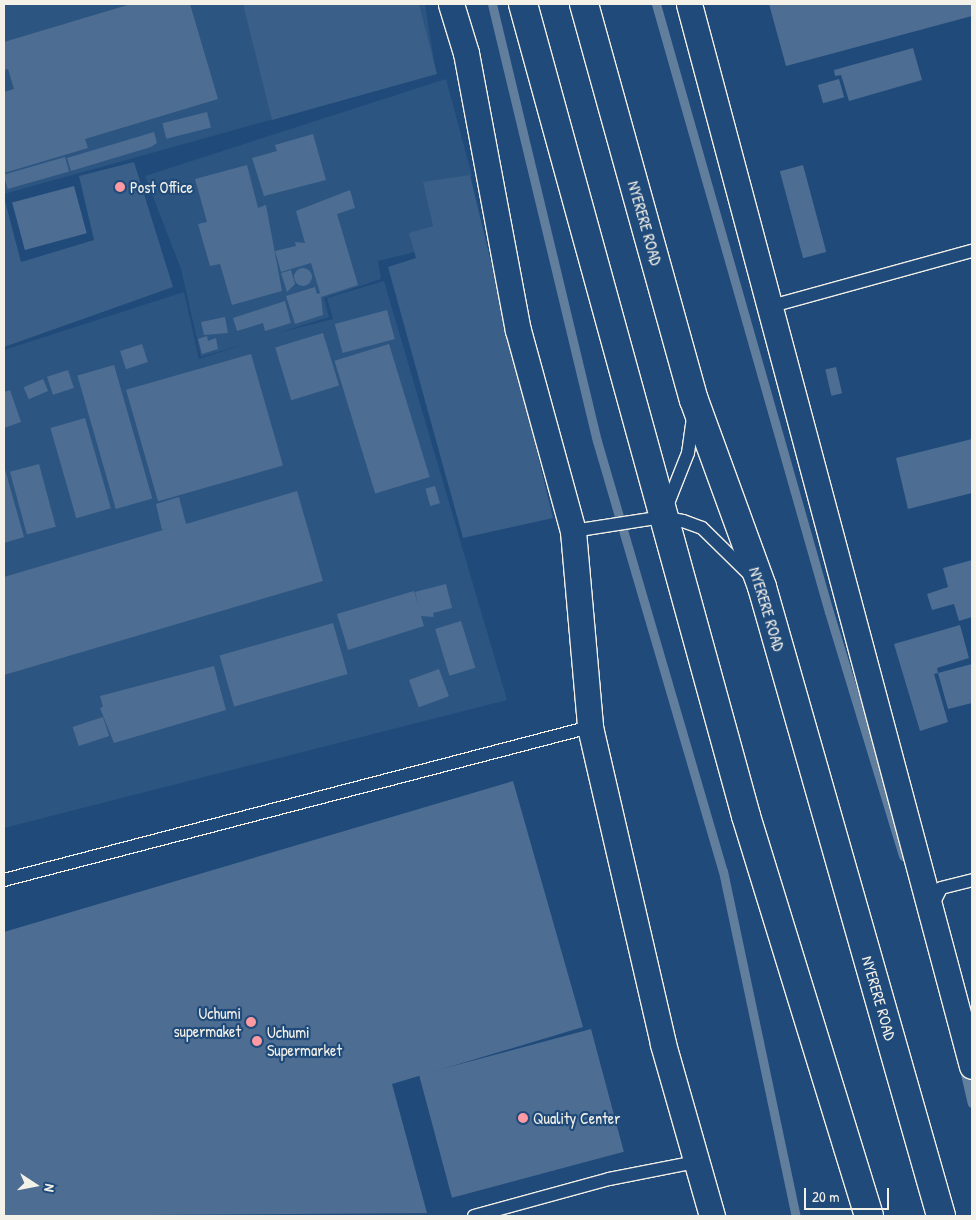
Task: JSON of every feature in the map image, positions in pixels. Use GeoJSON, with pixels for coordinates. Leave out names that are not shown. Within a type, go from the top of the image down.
{"type":"FeatureCollection","features":[{"type":"Feature","properties":{"kind":"highway"},"geometry":{"type":"LineString","coordinates":[[523,4],[662,517],[746,816],[869,1216]]}},
{"type":"Feature","properties":{"kind":"highway","name":"NYERERE ROAD"},"geometry":{"type":"LineString","coordinates":[[584,4],[694,400],[762,587],[941,1216]]}},
{"type":"Feature","properties":{"kind":"street"},"geometry":{"type":"LineString","coordinates":[[451,4],[466,53],[518,330],[573,531],[590,727],[663,1044],[712,1216]]}},
{"type":"Feature","properties":{"kind":"street"},"geometry":{"type":"LineString","coordinates":[[689,4],[928,913],[972,1066]]}},
{"type":"Feature","properties":{"kind":"lane"},"geometry":{"type":"LineString","coordinates":[[768,307],[972,251]]}},
{"type":"Feature","properties":{"kind":"lane"},"geometry":{"type":"LineString","coordinates":[[662,517],[688,453],[694,400]]}},
{"type":"Feature","properties":{"kind":"lane"},"geometry":{"type":"LineString","coordinates":[[573,531],[662,517],[702,528],[762,587]]}},
{"type":"Feature","properties":{"kind":"lane"},"geometry":{"type":"LineString","coordinates":[[4,880],[590,727]]}},
{"type":"Feature","properties":{"kind":"lane"},"geometry":{"type":"LineString","coordinates":[[928,913],[941,888],[972,880]]}},
{"type":"Feature","properties":{"kind":"lane"},"geometry":{"type":"LineString","coordinates":[[474,1216],[609,1179],[696,1162]]}},
{"type":"Feature","properties":{"kind":"shaded area"},"geometry":{"type":"Polygon","coordinates":[[[4,4],[425,4],[436,74],[4,194],[4,4]]]}},
{"type":"Feature","properties":{"kind":"shaded area"},"geometry":{"type":"Polygon","coordinates":[[[243,4],[419,4],[437,74],[272,120],[243,4]]]}},
{"type":"Feature","properties":{"kind":"shaded area"},"geometry":{"type":"Polygon","coordinates":[[[446,79],[472,176],[444,191],[455,242],[378,261],[381,279],[324,298],[329,317],[278,333],[333,319],[327,298],[384,281],[507,700],[4,828],[4,350],[184,292],[199,359],[245,344],[201,357],[181,269],[145,176],[446,79]]]}},
{"type":"Feature","properties":{"kind":"shaded area"},"geometry":{"type":"Polygon","coordinates":[[[134,162],[173,287],[4,347],[4,197],[21,262],[94,240],[79,176],[134,162]]]}},
{"type":"Feature","properties":{"kind":"shaded area"},"geometry":{"type":"Polygon","coordinates":[[[470,175],[553,518],[463,538],[388,267],[416,258],[409,233],[433,226],[423,182],[470,175]]]}},
{"type":"Feature","properties":{"kind":"building"},"geometry":{"type":"Polygon","coordinates":[[[131,4],[190,4],[218,99],[85,139],[88,148],[4,173],[4,92],[14,89],[8,69],[4,70],[4,42],[131,4]]]}},
{"type":"Feature","properties":{"kind":"building"},"geometry":{"type":"Polygon","coordinates":[[[769,4],[972,4],[972,16],[786,66],[769,4]]]}},
{"type":"Feature","properties":{"kind":"building"},"geometry":{"type":"Polygon","coordinates":[[[913,48],[922,80],[849,101],[841,75],[835,76],[834,70],[913,48]]]}},
{"type":"Feature","properties":{"kind":"building"},"geometry":{"type":"Polygon","coordinates":[[[839,79],[844,97],[823,103],[818,85],[839,79]]]}},
{"type":"Feature","properties":{"kind":"building"},"geometry":{"type":"Polygon","coordinates":[[[207,112],[211,128],[166,139],[162,123],[207,112]]]}},
{"type":"Feature","properties":{"kind":"building"},"geometry":{"type":"Polygon","coordinates":[[[154,132],[157,143],[151,147],[71,171],[67,158],[154,132]]]}},
{"type":"Feature","properties":{"kind":"building"},"geometry":{"type":"Polygon","coordinates":[[[313,134],[326,180],[264,196],[252,158],[277,151],[275,145],[313,134]]]}},
{"type":"Feature","properties":{"kind":"building"},"geometry":{"type":"Polygon","coordinates":[[[65,157],[69,171],[8,189],[4,174],[65,157]]]}},
{"type":"Feature","properties":{"kind":"building"},"geometry":{"type":"Polygon","coordinates":[[[247,165],[258,208],[266,205],[282,291],[232,305],[220,264],[210,266],[198,224],[207,222],[195,179],[247,165]]]}},
{"type":"Feature","properties":{"kind":"building"},"geometry":{"type":"Polygon","coordinates":[[[803,165],[826,252],[803,258],[780,171],[803,165]]]}},
{"type":"Feature","properties":{"kind":"building"},"geometry":{"type":"Polygon","coordinates":[[[74,186],[87,233],[25,250],[12,203],[74,186]]]}},
{"type":"Feature","properties":{"kind":"building"},"geometry":{"type":"Polygon","coordinates":[[[350,190],[355,208],[337,214],[358,285],[321,297],[323,315],[295,324],[286,296],[315,287],[317,294],[320,293],[311,263],[281,272],[275,251],[296,246],[295,242],[305,243],[296,211],[350,190]]]}},
{"type":"Feature","properties":{"kind":"building"},"geometry":{"type":"Polygon","coordinates":[[[303,268],[309,271],[312,277],[309,283],[303,286],[297,283],[294,277],[297,271],[303,268]]]}},
{"type":"Feature","properties":{"kind":"building"},"geometry":{"type":"Polygon","coordinates":[[[291,270],[295,284],[287,292],[281,273],[291,270]]]}},
{"type":"Feature","properties":{"kind":"building"},"geometry":{"type":"Polygon","coordinates":[[[285,301],[291,323],[265,331],[263,323],[237,331],[233,318],[285,301]]]}},
{"type":"Feature","properties":{"kind":"building"},"geometry":{"type":"Polygon","coordinates":[[[387,310],[395,339],[343,353],[335,324],[387,310]]]}},
{"type":"Feature","properties":{"kind":"building"},"geometry":{"type":"Polygon","coordinates":[[[225,317],[228,333],[204,335],[201,322],[225,317]]]}},
{"type":"Feature","properties":{"kind":"building"},"geometry":{"type":"Polygon","coordinates":[[[323,333],[339,386],[291,400],[275,348],[323,333]]]}},
{"type":"Feature","properties":{"kind":"building"},"geometry":{"type":"Polygon","coordinates":[[[207,336],[208,341],[216,338],[218,349],[202,354],[198,339],[207,336]]]}},
{"type":"Feature","properties":{"kind":"building"},"geometry":{"type":"Polygon","coordinates":[[[142,344],[148,362],[126,369],[120,351],[142,344]]]}},
{"type":"Feature","properties":{"kind":"building"},"geometry":{"type":"Polygon","coordinates":[[[389,344],[430,477],[375,494],[334,361],[389,344]]]}},
{"type":"Feature","properties":{"kind":"building"},"geometry":{"type":"Polygon","coordinates":[[[251,354],[283,466],[158,501],[126,390],[251,354]]]}},
{"type":"Feature","properties":{"kind":"building"},"geometry":{"type":"Polygon","coordinates":[[[114,365],[152,499],[116,509],[77,375],[114,365]]]}},
{"type":"Feature","properties":{"kind":"building"},"geometry":{"type":"Polygon","coordinates":[[[836,367],[842,393],[831,396],[825,369],[836,367]]]}},
{"type":"Feature","properties":{"kind":"building"},"geometry":{"type":"Polygon","coordinates":[[[68,370],[74,388],[53,395],[47,377],[68,370]]]}},
{"type":"Feature","properties":{"kind":"building"},"geometry":{"type":"Polygon","coordinates":[[[43,379],[48,391],[29,399],[24,387],[43,379]]]}},
{"type":"Feature","properties":{"kind":"building"},"geometry":{"type":"Polygon","coordinates":[[[10,390],[21,422],[4,428],[4,392],[10,390]]]}},
{"type":"Feature","properties":{"kind":"building"},"geometry":{"type":"Polygon","coordinates":[[[85,418],[111,508],[76,518],[50,428],[85,418]]]}},
{"type":"Feature","properties":{"kind":"building"},"geometry":{"type":"Polygon","coordinates":[[[972,439],[972,493],[908,509],[896,458],[972,439]]]}},
{"type":"Feature","properties":{"kind":"building"},"geometry":{"type":"Polygon","coordinates":[[[39,464],[56,527],[27,535],[10,472],[39,464]]]}},
{"type":"Feature","properties":{"kind":"building"},"geometry":{"type":"Polygon","coordinates":[[[4,466],[24,537],[4,543],[4,466]]]}},
{"type":"Feature","properties":{"kind":"building"},"geometry":{"type":"Polygon","coordinates":[[[435,486],[440,503],[430,506],[425,489],[435,486]]]}},
{"type":"Feature","properties":{"kind":"building"},"geometry":{"type":"Polygon","coordinates":[[[297,491],[323,581],[4,675],[4,577],[170,528],[162,530],[156,504],[179,497],[186,524],[297,491]]]}},
{"type":"Feature","properties":{"kind":"building"},"geometry":{"type":"Polygon","coordinates":[[[972,560],[972,617],[959,621],[954,604],[932,610],[927,594],[948,587],[943,568],[972,560]]]}},
{"type":"Feature","properties":{"kind":"building"},"geometry":{"type":"Polygon","coordinates":[[[446,584],[452,608],[433,613],[434,617],[421,616],[424,626],[348,650],[337,614],[414,591],[419,607],[415,592],[446,584]]]}},
{"type":"Feature","properties":{"kind":"building"},"geometry":{"type":"Polygon","coordinates":[[[461,621],[475,668],[450,676],[435,629],[461,621]]]}},
{"type":"Feature","properties":{"kind":"building"},"geometry":{"type":"Polygon","coordinates":[[[333,623],[348,674],[234,706],[220,656],[333,623]]]}},
{"type":"Feature","properties":{"kind":"building"},"geometry":{"type":"Polygon","coordinates":[[[960,625],[969,658],[937,668],[938,673],[934,674],[948,722],[920,731],[894,644],[960,625]]]}},
{"type":"Feature","properties":{"kind":"building"},"geometry":{"type":"Polygon","coordinates":[[[972,664],[972,703],[948,709],[938,673],[972,664]]]}},
{"type":"Feature","properties":{"kind":"building"},"geometry":{"type":"Polygon","coordinates":[[[214,666],[226,710],[114,743],[100,708],[103,707],[100,696],[214,666]]]}},
{"type":"Feature","properties":{"kind":"building"},"geometry":{"type":"Polygon","coordinates":[[[439,669],[449,696],[419,707],[409,680],[439,669]]]}},
{"type":"Feature","properties":{"kind":"building"},"geometry":{"type":"Polygon","coordinates":[[[103,717],[109,736],[79,746],[73,727],[103,717]]]}},
{"type":"Feature","properties":{"kind":"building"},"geometry":{"type":"Polygon","coordinates":[[[513,781],[583,1027],[392,1084],[427,1213],[4,1216],[4,932],[513,781]]]}},
{"type":"Feature","properties":{"kind":"building","name":"Quality Center"},"geometry":{"type":"Polygon","coordinates":[[[591,1029],[624,1152],[452,1198],[419,1075],[591,1029]]]}},
{"type":"Feature","properties":{"kind":"waterway"},"geometry":{"type":"LineString","coordinates":[[492,4],[597,441],[723,871],[796,1216]]}},
{"type":"Feature","properties":{"kind":"waterway"},"geometry":{"type":"LineString","coordinates":[[656,4],[829,612],[903,856]]}},
{"type":"Feature","properties":{"kind":"waterway"},"geometry":{"type":"LineString","coordinates":[[963,1065],[972,1103]]}},
{"type":"Feature","properties":{"kind":"place","name":"Post Office"},"geometry":{"type":"Point","coordinates":[120,187]}},
{"type":"Feature","properties":{"kind":"place","name":"Uchumi supermaket"},"geometry":{"type":"Point","coordinates":[251,1022]}},
{"type":"Feature","properties":{"kind":"place","name":"Uchumi Supermarket"},"geometry":{"type":"Point","coordinates":[257,1041]}},
{"type":"Feature","properties":{"kind":"place","name":"Quality Center"},"geometry":{"type":"Point","coordinates":[523,1118]}}]}
